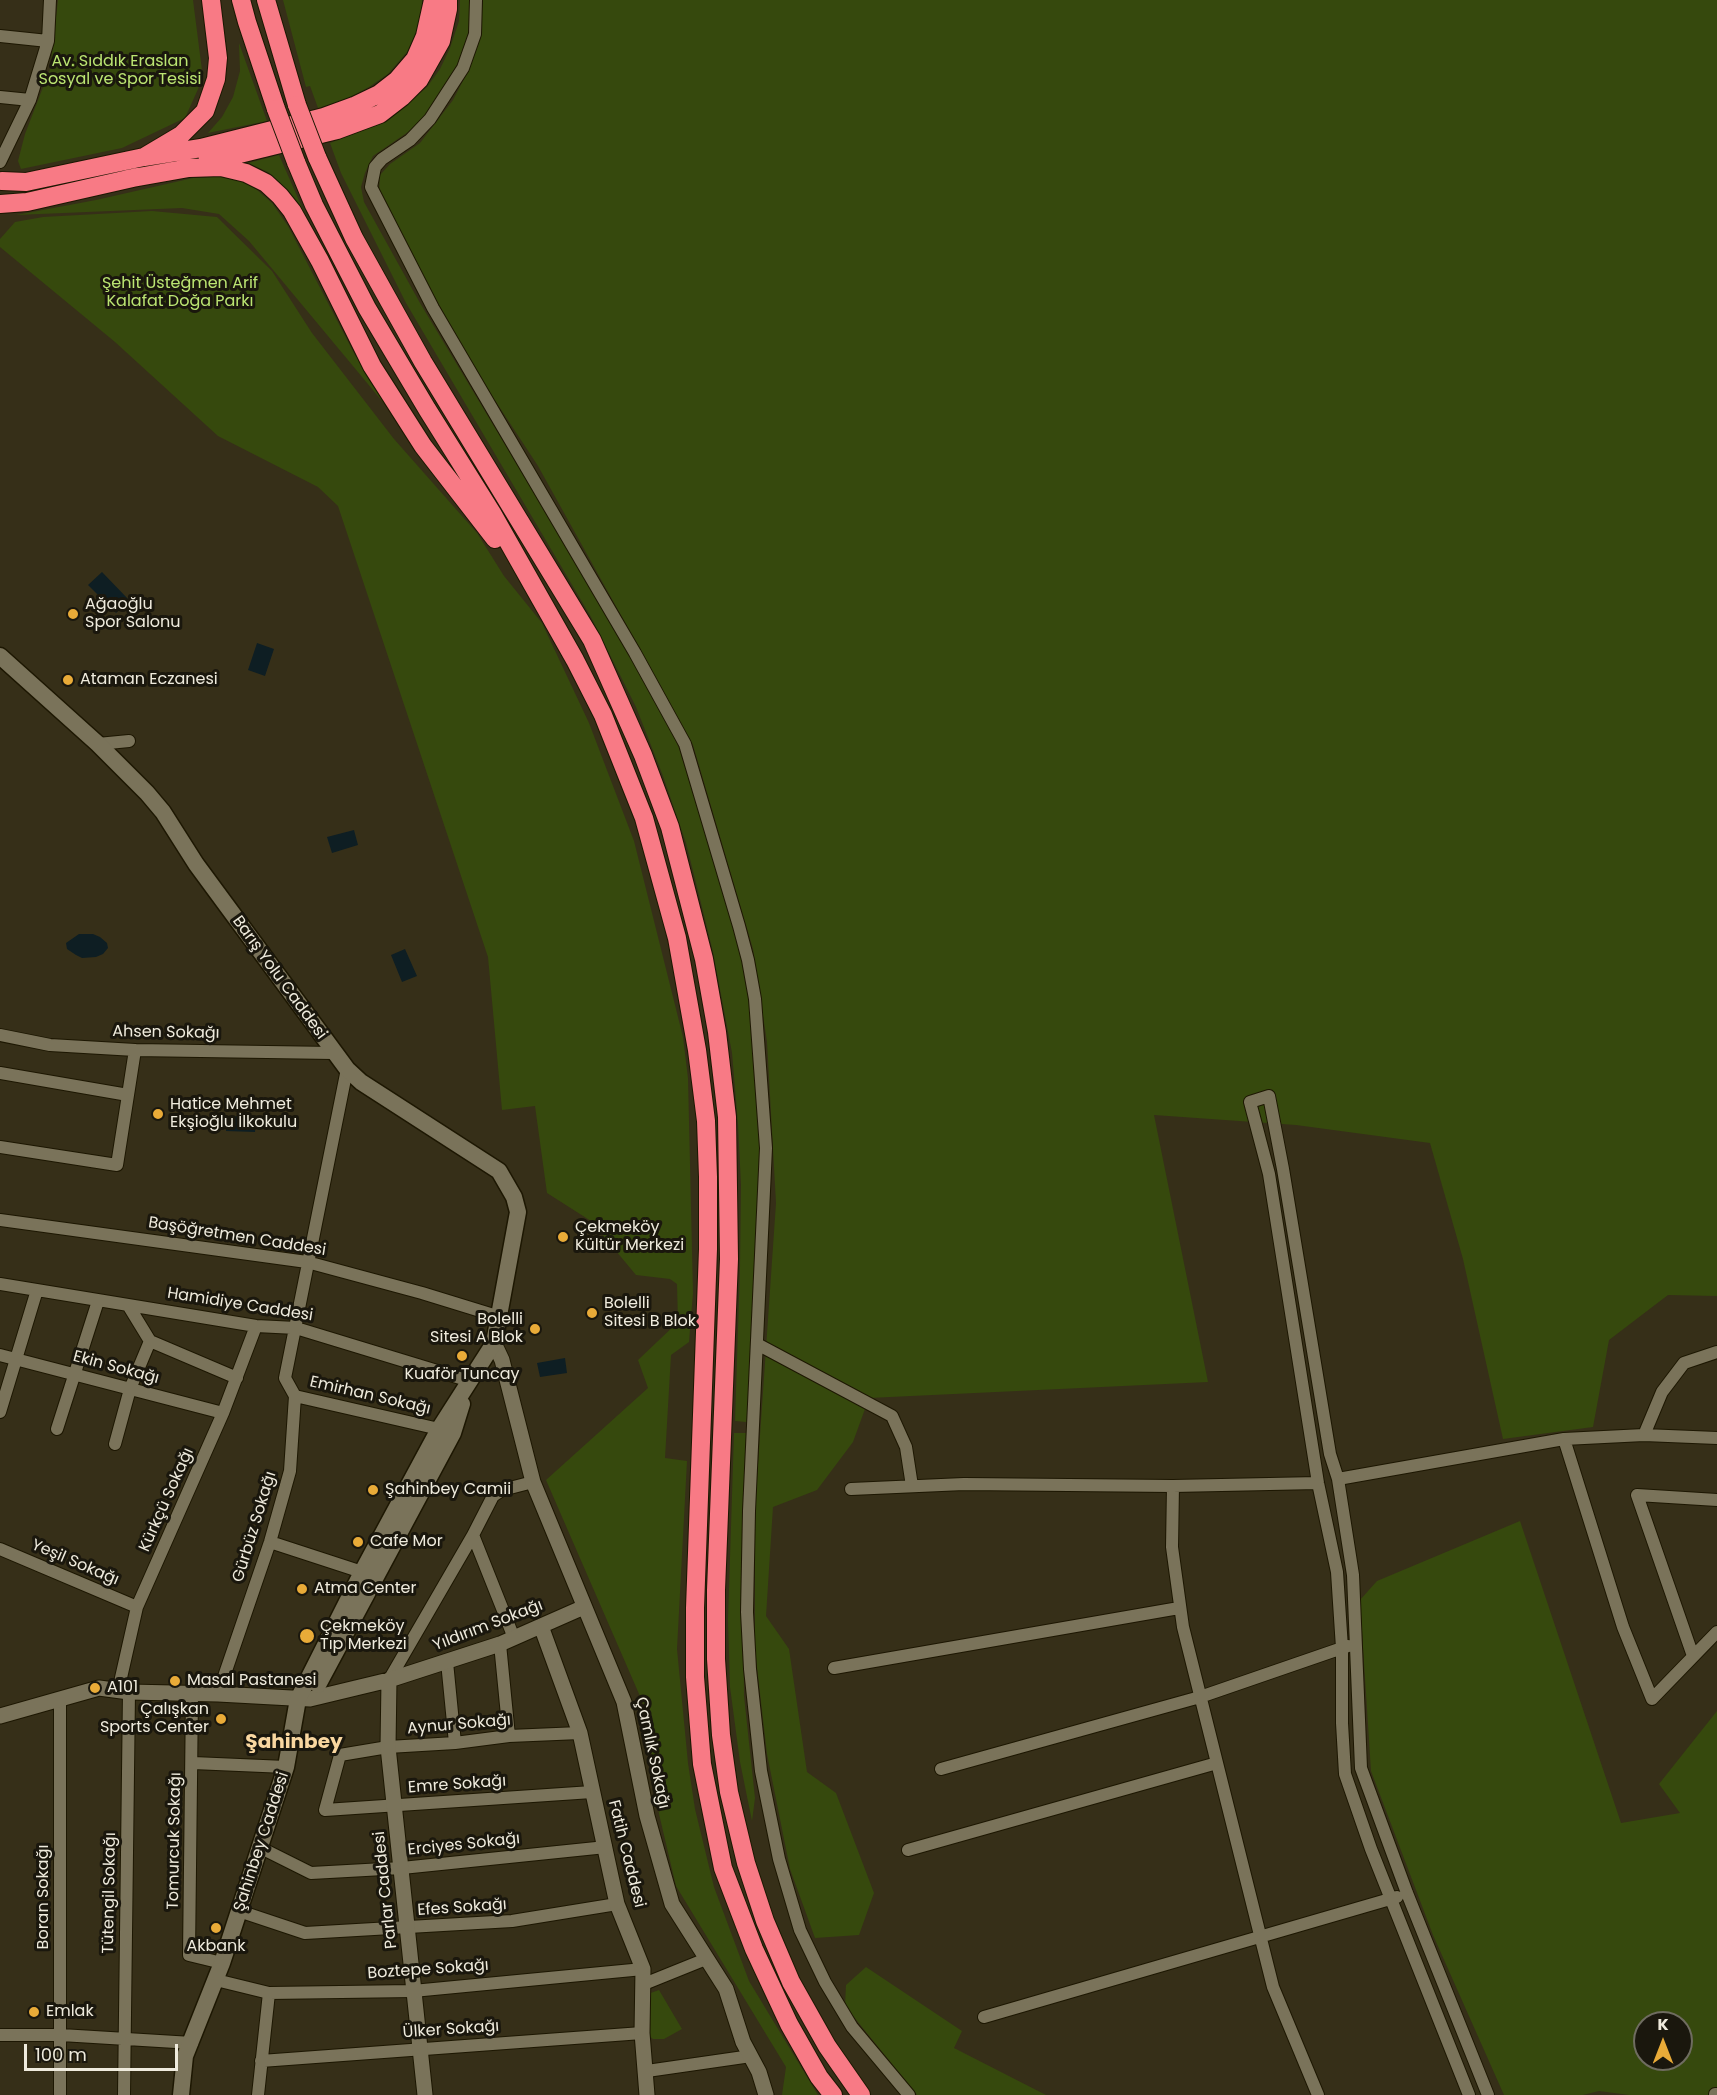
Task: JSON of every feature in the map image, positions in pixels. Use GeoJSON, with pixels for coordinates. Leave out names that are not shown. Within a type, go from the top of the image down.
{"type":"FeatureCollection","features":[{"type":"Feature","properties":{"kind":"highway"},"geometry":{"type":"LineString","coordinates":[[144,157],[181,135],[205,111],[216,79],[218,57],[211,0]]}},
{"type":"Feature","properties":{"kind":"highway"},"geometry":{"type":"LineString","coordinates":[[242,0],[276,109],[319,215],[366,308],[492,513],[575,660],[603,715],[644,818],[677,938],[698,1050],[706,1121],[708,1249],[694,1608],[694,1677],[702,1764],[723,1868],[754,1949],[789,2024],[819,2077],[833,2095]]}},
{"type":"Feature","properties":{"kind":"highway"},"geometry":{"type":"LineString","coordinates":[[266,0],[297,105],[317,157],[354,238],[423,362],[592,640],[643,755],[670,827],[704,959],[717,1032],[727,1117],[729,1259],[716,1590],[716,1659],[729,1791],[746,1863],[765,1921],[791,1982],[827,2046],[861,2095]]}},
{"type":"Feature","properties":{"kind":"highway"},"geometry":{"type":"LineString","coordinates":[[276,0],[289,75]]}},
{"type":"Feature","properties":{"kind":"highway"},"geometry":{"type":"LineString","coordinates":[[1,173],[26,182],[144,157],[201,148],[324,117],[354,106],[379,94],[397,80],[415,59],[425,36],[433,0]]}},
{"type":"Feature","properties":{"kind":"highway"},"geometry":{"type":"LineString","coordinates":[[0,204],[27,202],[247,153],[337,130],[380,114],[402,97],[423,72],[441,40],[448,0]]}},
{"type":"Feature","properties":{"kind":"highway"},"geometry":{"type":"LineString","coordinates":[[127,179],[189,168],[221,167],[246,173],[266,183],[280,196],[292,210],[320,261],[372,366],[423,446],[543,603]]}},
{"type":"Feature","properties":{"kind":"main road"},"geometry":{"type":"LineString","coordinates":[[0,204],[5,192],[1,173]]}},
{"type":"Feature","properties":{"kind":"main road","name":"Barış Yolu Caddesi"},"geometry":{"type":"LineString","coordinates":[[0,656],[98,744],[163,812],[196,864],[347,1069],[360,1082],[499,1171]]}},
{"type":"Feature","properties":{"kind":"main road","name":"Şahinbey Caddesi"},"geometry":{"type":"LineString","coordinates":[[191,2095],[196,2054],[192,2043],[222,1963],[286,1767],[304,1699],[362,1572],[439,1429],[494,1343],[519,1212],[514,1197],[499,1171]]}},
{"type":"Feature","properties":{"kind":"main road"},"geometry":{"type":"LineString","coordinates":[[304,1699],[453,1433],[470,1381]]}},
{"type":"Feature","properties":{"kind":"main road"},"geometry":{"type":"LineString","coordinates":[[181,2095],[185,2056],[192,2043]]}},
{"type":"Feature","properties":{"kind":"street"},"geometry":{"type":"LineString","coordinates":[[1,173],[30,100],[48,41],[50,0]]}},
{"type":"Feature","properties":{"kind":"street"},"geometry":{"type":"LineString","coordinates":[[476,0],[475,34],[463,68],[430,119],[410,140],[382,159],[375,167],[371,187],[433,308],[635,652],[684,744],[739,926],[755,999],[766,1148],[749,1511],[747,1612],[757,1736],[768,1810],[779,1859],[800,1930],[825,1982],[852,2027],[909,2095]]}},
{"type":"Feature","properties":{"kind":"street"},"geometry":{"type":"LineString","coordinates":[[0,36],[48,41]]}},
{"type":"Feature","properties":{"kind":"street"},"geometry":{"type":"LineString","coordinates":[[0,97],[30,100]]}},
{"type":"Feature","properties":{"kind":"street"},"geometry":{"type":"LineString","coordinates":[[98,744],[129,741]]}},
{"type":"Feature","properties":{"kind":"street","name":"Ahsen Sokağı"},"geometry":{"type":"LineString","coordinates":[[0,1035],[50,1045],[135,1050],[333,1053]]}},
{"type":"Feature","properties":{"kind":"street"},"geometry":{"type":"LineString","coordinates":[[0,1147],[117,1165],[135,1050]]}},
{"type":"Feature","properties":{"kind":"street","name":"Gürbüz Sokağı"},"geometry":{"type":"LineString","coordinates":[[218,1694],[270,1542],[290,1471],[295,1396],[285,1378],[347,1069]]}},
{"type":"Feature","properties":{"kind":"street"},"geometry":{"type":"LineString","coordinates":[[0,1073],[128,1095]]}},
{"type":"Feature","properties":{"kind":"street"},"geometry":{"type":"LineString","coordinates":[[1469,2095],[1390,1899],[1345,1774],[1342,1648],[1337,1572],[1318,1483],[1269,1174],[1250,1102],[1269,1096],[1330,1454],[1338,1479],[1353,1575],[1361,1768],[1407,1893],[1488,2095]]}},
{"type":"Feature","properties":{"kind":"street","name":"Başöğretmen Caddesi"},"geometry":{"type":"LineString","coordinates":[[0,1220],[307,1262],[500,1317]]}},
{"type":"Feature","properties":{"kind":"street","name":"Hamidiye Caddesi"},"geometry":{"type":"LineString","coordinates":[[0,1284],[256,1326],[296,1328],[470,1381]]}},
{"type":"Feature","properties":{"kind":"street"},"geometry":{"type":"LineString","coordinates":[[0,1412],[37,1290]]}},
{"type":"Feature","properties":{"kind":"street"},"geometry":{"type":"LineString","coordinates":[[57,1429],[98,1301]]}},
{"type":"Feature","properties":{"kind":"street"},"geometry":{"type":"LineString","coordinates":[[128,1305],[150,1341],[237,1378]]}},
{"type":"Feature","properties":{"kind":"street","name":"Kürkçü Sokağı"},"geometry":{"type":"LineString","coordinates":[[124,1691],[138,1607],[223,1413],[256,1326]]}},
{"type":"Feature","properties":{"kind":"street"},"geometry":{"type":"LineString","coordinates":[[115,1444],[130,1389],[150,1341]]}},
{"type":"Feature","properties":{"kind":"street","name":"Çamlık Sokağı"},"geometry":{"type":"LineString","coordinates":[[494,1343],[502,1360],[533,1482],[624,1702],[647,1816],[672,1904],[726,1989],[743,2042],[766,2095]]}},
{"type":"Feature","properties":{"kind":"street"},"geometry":{"type":"LineString","coordinates":[[757,1344],[892,1416],[906,1447],[912,1486]]}},
{"type":"Feature","properties":{"kind":"street"},"geometry":{"type":"LineString","coordinates":[[1644,1435],[1662,1392],[1684,1363],[1717,1352]]}},
{"type":"Feature","properties":{"kind":"street","name":"Ekin Sokağı"},"geometry":{"type":"LineString","coordinates":[[0,1355],[223,1413]]}},
{"type":"Feature","properties":{"kind":"street","name":"Emirhan Sokağı"},"geometry":{"type":"LineString","coordinates":[[295,1396],[439,1429]]}},
{"type":"Feature","properties":{"kind":"street"},"geometry":{"type":"LineString","coordinates":[[1338,1479],[1564,1439],[1644,1435],[1717,1438]]}},
{"type":"Feature","properties":{"kind":"street"},"geometry":{"type":"LineString","coordinates":[[1564,1439],[1623,1627],[1652,1699],[1717,1632]]}},
{"type":"Feature","properties":{"kind":"street"},"geometry":{"type":"LineString","coordinates":[[1318,1483],[1323,1490],[1331,1491],[1338,1485],[1338,1479]]}},
{"type":"Feature","properties":{"kind":"street"},"geometry":{"type":"LineString","coordinates":[[389,1680],[493,1497],[502,1490],[533,1482]]}},
{"type":"Feature","properties":{"kind":"street"},"geometry":{"type":"LineString","coordinates":[[851,1489],[964,1484],[1318,1483]]}},
{"type":"Feature","properties":{"kind":"street"},"geometry":{"type":"LineString","coordinates":[[1173,1485],[1172,1547],[1179,1608],[1200,1697],[1273,1987],[1318,2095]]}},
{"type":"Feature","properties":{"kind":"street"},"geometry":{"type":"LineString","coordinates":[[1694,1656],[1637,1496],[1717,1500]]}},
{"type":"Feature","properties":{"kind":"street"},"geometry":{"type":"LineString","coordinates":[[473,1535],[507,1641],[509,1736]]}},
{"type":"Feature","properties":{"kind":"street"},"geometry":{"type":"LineString","coordinates":[[270,1542],[362,1572]]}},
{"type":"Feature","properties":{"kind":"street","name":"Yeşil Sokağı"},"geometry":{"type":"LineString","coordinates":[[0,1549],[138,1607]]}},
{"type":"Feature","properties":{"kind":"street","name":"Yıldırım Sokağı"},"geometry":{"type":"LineString","coordinates":[[0,1716],[99,1688],[304,1699],[389,1680],[447,1662],[507,1641],[584,1607]]}},
{"type":"Feature","properties":{"kind":"street"},"geometry":{"type":"LineString","coordinates":[[834,1668],[1179,1608]]}},
{"type":"Feature","properties":{"kind":"street","name":"Fatih Caddesi"},"geometry":{"type":"LineString","coordinates":[[541,1626],[580,1732],[617,1904],[644,1976],[642,2033],[647,2071],[647,2095]]}},
{"type":"Feature","properties":{"kind":"street"},"geometry":{"type":"LineString","coordinates":[[941,1769],[1200,1697],[1356,1644]]}},
{"type":"Feature","properties":{"kind":"street"},"geometry":{"type":"LineString","coordinates":[[447,1662],[455,1743]]}},
{"type":"Feature","properties":{"kind":"street","name":"Parlar Caddesi"},"geometry":{"type":"LineString","coordinates":[[389,1680],[388,1748],[425,2095]]}},
{"type":"Feature","properties":{"kind":"street","name":"Tütengil Sokağı"},"geometry":{"type":"LineString","coordinates":[[124,1691],[124,2095]]}},
{"type":"Feature","properties":{"kind":"street","name":"Tomurcuk Sokağı"},"geometry":{"type":"LineString","coordinates":[[192,1694],[189,1955],[222,1963]]}},
{"type":"Feature","properties":{"kind":"street","name":"Boran Sokağı"},"geometry":{"type":"LineString","coordinates":[[60,1699],[60,2095]]}},
{"type":"Feature","properties":{"kind":"street","name":"Aynur Sokağı"},"geometry":{"type":"LineString","coordinates":[[325,1810],[340,1755],[509,1736],[580,1732]]}},
{"type":"Feature","properties":{"kind":"street"},"geometry":{"type":"LineString","coordinates":[[193,1763],[286,1767]]}},
{"type":"Feature","properties":{"kind":"street"},"geometry":{"type":"LineString","coordinates":[[908,1850],[1217,1763]]}},
{"type":"Feature","properties":{"kind":"street","name":"Emre Sokağı"},"geometry":{"type":"LineString","coordinates":[[325,1810],[395,1807],[592,1791]]}},
{"type":"Feature","properties":{"kind":"street","name":"Erciyes Sokağı"},"geometry":{"type":"LineString","coordinates":[[259,1847],[311,1873],[402,1868],[606,1847]]}},
{"type":"Feature","properties":{"kind":"street"},"geometry":{"type":"LineString","coordinates":[[984,2017],[1260,1938],[1407,1893]]}},
{"type":"Feature","properties":{"kind":"street","name":"Efes Sokağı"},"geometry":{"type":"LineString","coordinates":[[239,1911],[305,1933],[512,1921],[617,1904]]}},
{"type":"Feature","properties":{"kind":"street","name":"Boztepe Sokağı"},"geometry":{"type":"LineString","coordinates":[[216,1980],[269,1993],[413,1991],[644,1976],[706,1959]]}},
{"type":"Feature","properties":{"kind":"street"},"geometry":{"type":"LineString","coordinates":[[258,2095],[269,1993]]}},
{"type":"Feature","properties":{"kind":"street","name":"Ülker Sokağı"},"geometry":{"type":"LineString","coordinates":[[261,2061],[642,2033]]}},
{"type":"Feature","properties":{"kind":"street"},"geometry":{"type":"LineString","coordinates":[[0,2035],[192,2043]]}},
{"type":"Feature","properties":{"kind":"street"},"geometry":{"type":"LineString","coordinates":[[647,2071],[751,2056]]}},
{"type":"Feature","properties":{"kind":"green space","name":"Av. Sıddık Eraslan Sosyal ve Spor Tesisi"},"geometry":{"type":"Polygon","coordinates":[[[58,0],[193,0],[203,78],[185,118],[122,148],[21,169],[18,161],[25,134],[50,69],[58,0]]]}},
{"type":"Feature","properties":{"kind":"green space"},"geometry":{"type":"Polygon","coordinates":[[[283,0],[422,0],[423,12],[407,52],[388,74],[345,100],[318,108],[310,86],[306,87],[283,0]]]}},
{"type":"Feature","properties":{"kind":"green space"},"geometry":{"type":"Polygon","coordinates":[[[460,0],[469,0],[469,30],[460,60],[430,110],[411,130],[373,156],[361,187],[364,202],[420,303],[623,641],[669,725],[679,748],[743,957],[750,1004],[762,1148],[743,1580],[744,1696],[755,1798],[752,1821],[740,1762],[730,1687],[728,1620],[734,1433],[746,1433],[746,1422],[735,1421],[741,1185],[738,1124],[732,1053],[713,952],[686,843],[636,707],[591,617],[406,303],[341,173],[330,143],[389,120],[427,87],[440,69],[450,48],[459,21],[460,0]]]}},
{"type":"Feature","properties":{"kind":"green space"},"geometry":{"type":"Polygon","coordinates":[[[483,0],[1717,0],[1717,1296],[1668,1295],[1609,1340],[1593,1427],[1503,1439],[1463,1259],[1430,1143],[1296,1125],[1154,1115],[1208,1382],[869,1398],[853,1442],[817,1490],[773,1507],[766,1616],[789,1649],[807,1772],[836,1793],[874,1893],[859,1935],[815,1938],[790,1869],[767,1754],[755,1650],[755,1508],[776,1203],[767,1042],[753,949],[693,745],[538,466],[479,376],[393,223],[379,193],[380,175],[390,164],[420,143],[453,100],[466,75],[477,44],[483,0]]]}},
{"type":"Feature","properties":{"kind":"green space"},"geometry":{"type":"Polygon","coordinates":[[[239,43],[267,121],[208,133],[222,117],[233,97],[240,71],[239,43]]]}},
{"type":"Feature","properties":{"kind":"green space"},"geometry":{"type":"Polygon","coordinates":[[[279,155],[309,223],[288,190],[268,172],[248,163],[279,155]]]}},
{"type":"Feature","properties":{"kind":"green space"},"geometry":{"type":"Polygon","coordinates":[[[233,176],[256,189],[272,203],[288,226],[356,357],[360,356],[397,419],[249,241],[219,214],[182,208],[16,215],[193,178],[233,176]]]}},
{"type":"Feature","properties":{"kind":"green space","name":"Şehit Üsteğmen Arif Kalafat Doğa Parkı"},"geometry":{"type":"Polygon","coordinates":[[[152,211],[217,217],[272,271],[312,333],[394,439],[477,533],[504,576],[542,623],[589,723],[634,841],[683,1037],[688,1078],[693,1293],[689,1342],[671,1355],[665,1458],[687,1461],[677,1649],[688,1763],[695,1809],[714,1887],[749,1981],[818,2095],[782,2095],[786,2067],[676,1886],[659,1814],[646,1710],[546,1480],[648,1388],[638,1360],[678,1322],[677,1284],[670,1279],[636,1275],[591,1221],[547,1193],[535,1106],[502,1110],[488,957],[338,506],[318,487],[218,436],[115,342],[0,247],[0,239],[15,222],[43,217],[152,211]]]}},
{"type":"Feature","properties":{"kind":"green space"},"geometry":{"type":"Polygon","coordinates":[[[1520,1521],[1621,1823],[1680,1813],[1659,1784],[1717,1711],[1717,2095],[1629,2095],[1599,2091],[1583,2095],[1504,2095],[1433,1935],[1371,1771],[1360,1600],[1377,1581],[1520,1521]]]}},
{"type":"Feature","properties":{"kind":"green space"},"geometry":{"type":"Polygon","coordinates":[[[866,1967],[962,2031],[954,2048],[1046,2095],[917,2095],[845,2006],[846,1985],[866,1967]]]}},
{"type":"Feature","properties":{"kind":"green space"},"geometry":{"type":"Polygon","coordinates":[[[659,1990],[682,2029],[664,2039],[653,2039],[645,2033],[645,1995],[659,1990]]]}},
{"type":"Feature","properties":{"kind":"shaded area"},"geometry":{"type":"Polygon","coordinates":[[[102,572],[129,600],[116,613],[88,585],[102,572]]]}},
{"type":"Feature","properties":{"kind":"shaded area"},"geometry":{"type":"Polygon","coordinates":[[[257,643],[274,649],[265,676],[248,670],[257,643]]]}},
{"type":"Feature","properties":{"kind":"shaded area"},"geometry":{"type":"Polygon","coordinates":[[[354,830],[358,845],[332,853],[327,837],[354,830]]]}},
{"type":"Feature","properties":{"kind":"shaded area"},"geometry":{"type":"Polygon","coordinates":[[[79,934],[93,934],[100,937],[107,943],[108,948],[96,957],[82,958],[67,949],[66,943],[79,934]]]}},
{"type":"Feature","properties":{"kind":"shaded area"},"geometry":{"type":"Polygon","coordinates":[[[405,949],[417,976],[402,982],[391,955],[405,949]]]}},
{"type":"Feature","properties":{"kind":"shaded area"},"geometry":{"type":"Polygon","coordinates":[[[227,1116],[256,1117],[255,1132],[226,1131],[227,1116]]]}},
{"type":"Feature","properties":{"kind":"shaded area"},"geometry":{"type":"Polygon","coordinates":[[[565,1358],[567,1373],[540,1377],[537,1363],[565,1358]]]}},
{"type":"Feature","properties":{"kind":"place","name":"Ağaoğlu Spor Salonu"},"geometry":{"type":"Point","coordinates":[73,614]}},
{"type":"Feature","properties":{"kind":"place","name":"Ataman Eczanesi"},"geometry":{"type":"Point","coordinates":[68,680]}},
{"type":"Feature","properties":{"kind":"place","name":"Hatice Mehmet Ekşioğlu İlkokulu"},"geometry":{"type":"Point","coordinates":[158,1114]}},
{"type":"Feature","properties":{"kind":"place","name":"Çekmeköy Kültür Merkezi"},"geometry":{"type":"Point","coordinates":[563,1237]}},
{"type":"Feature","properties":{"kind":"place","name":"Bolelli Sitesi B Blok"},"geometry":{"type":"Point","coordinates":[592,1313]}},
{"type":"Feature","properties":{"kind":"place","name":"Bolelli Sitesi A Blok"},"geometry":{"type":"Point","coordinates":[535,1329]}},
{"type":"Feature","properties":{"kind":"place","name":"Kuaför Tuncay"},"geometry":{"type":"Point","coordinates":[462,1356]}},
{"type":"Feature","properties":{"kind":"place","name":"Şahinbey Camii"},"geometry":{"type":"Point","coordinates":[373,1490]}},
{"type":"Feature","properties":{"kind":"place","name":"Cafe Mor"},"geometry":{"type":"Point","coordinates":[358,1542]}},
{"type":"Feature","properties":{"kind":"place","name":"Atma Center"},"geometry":{"type":"Point","coordinates":[302,1589]}},
{"type":"Feature","properties":{"kind":"place","name":"Çekmeköy Tıp Merkezi"},"geometry":{"type":"Point","coordinates":[307,1636]}},
{"type":"Feature","properties":{"kind":"place","name":"Masal Pastanesi"},"geometry":{"type":"Point","coordinates":[175,1681]}},
{"type":"Feature","properties":{"kind":"place","name":"A101"},"geometry":{"type":"Point","coordinates":[95,1688]}},
{"type":"Feature","properties":{"kind":"place","name":"Çalışkan Sports Center"},"geometry":{"type":"Point","coordinates":[221,1719]}},
{"type":"Feature","properties":{"kind":"place","name":"Akbank"},"geometry":{"type":"Point","coordinates":[216,1928]}},
{"type":"Feature","properties":{"kind":"place","name":"Emlak"},"geometry":{"type":"Point","coordinates":[34,2012]}},
{"type":"Feature","properties":{"kind":"district","name":"Şahinbey"},"geometry":{"type":"Point","coordinates":[294,1743]}}]}
